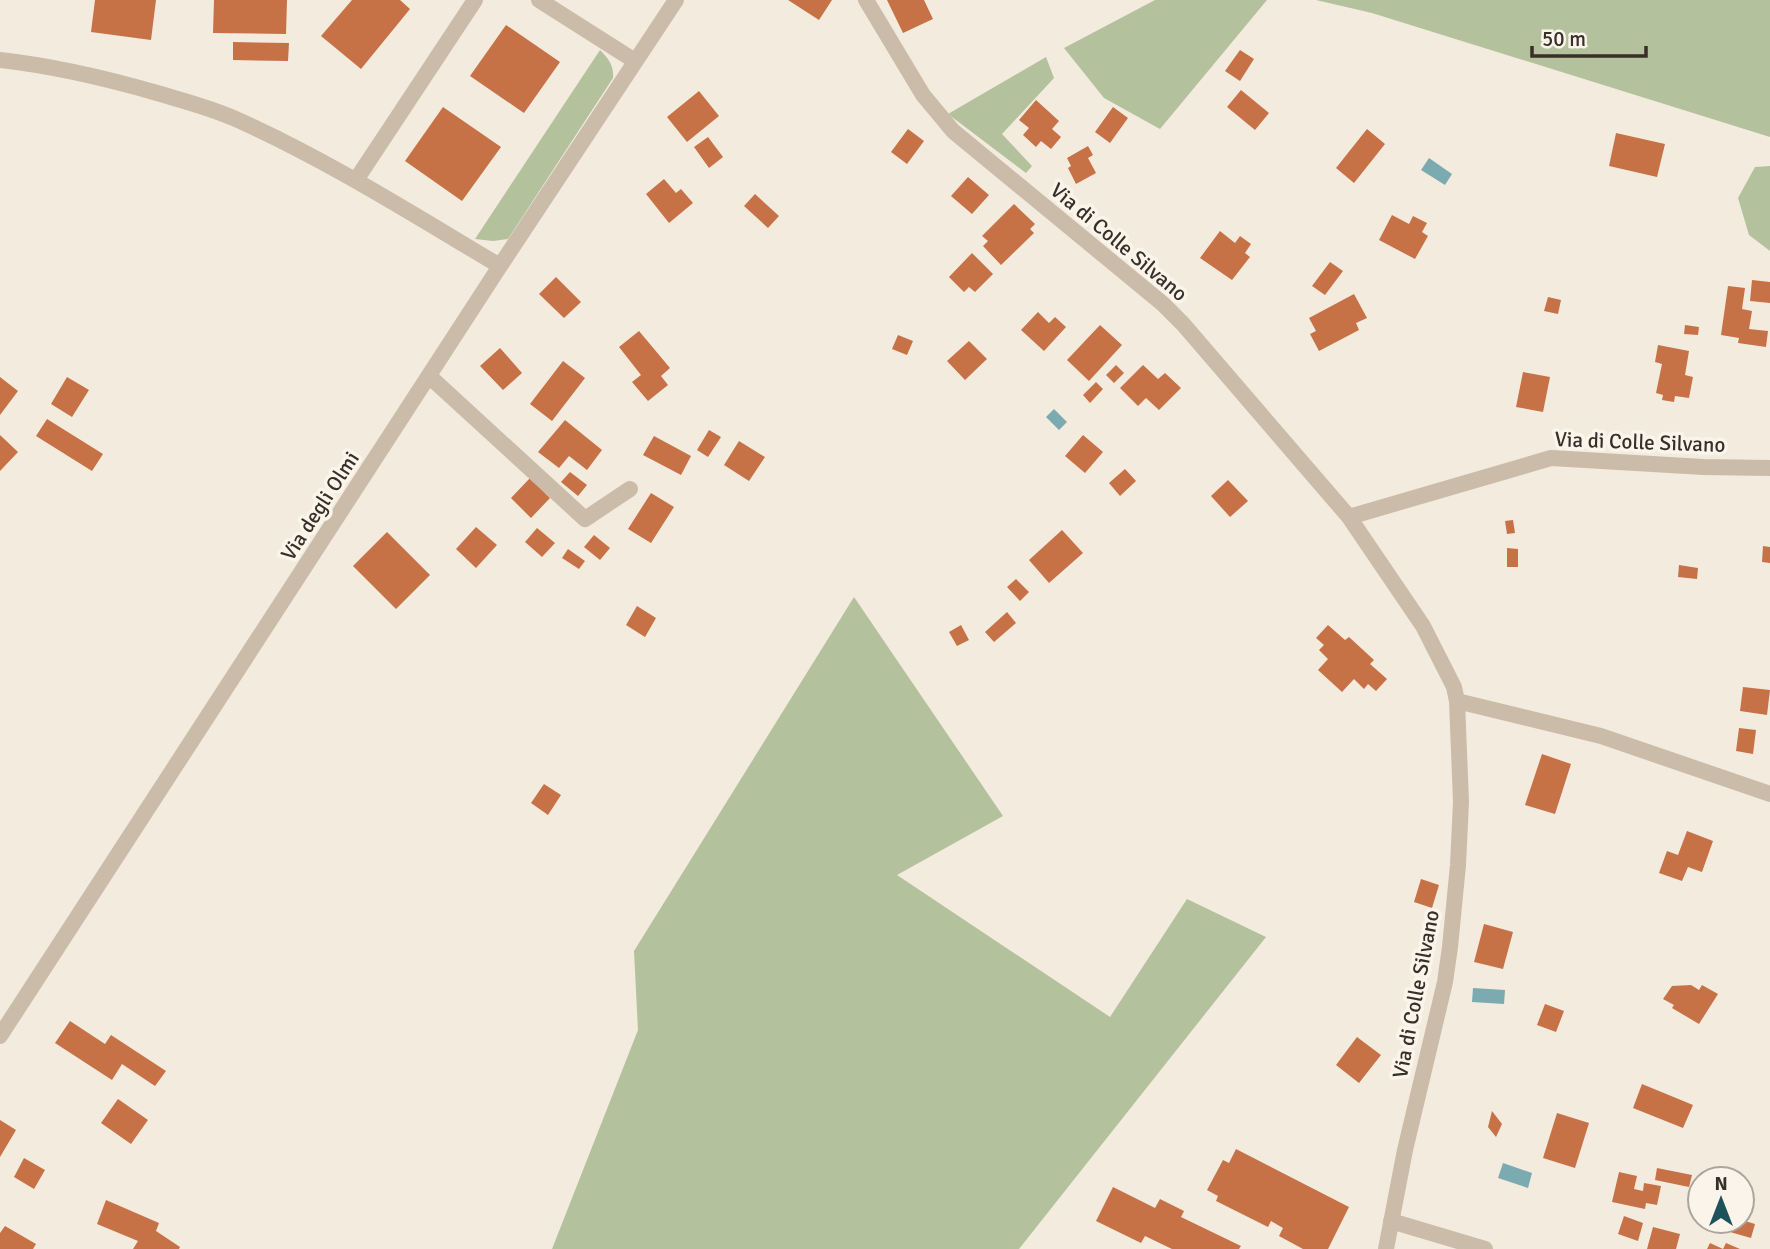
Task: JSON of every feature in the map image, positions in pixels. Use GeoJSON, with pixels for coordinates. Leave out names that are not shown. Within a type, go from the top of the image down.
{"type":"FeatureCollection","features":[{"type":"Feature","properties":{"kind":"street"},"geometry":{"type":"LineString","coordinates":[[356,180],[475,0]]}},
{"type":"Feature","properties":{"kind":"street"},"geometry":{"type":"LineString","coordinates":[[539,0],[635,61]]}},
{"type":"Feature","properties":{"kind":"street","name":"Via degli Olmi"},"geometry":{"type":"LineString","coordinates":[[0,1036],[499,266],[676,0]]}},
{"type":"Feature","properties":{"kind":"street","name":"Via di Colle Silvano"},"geometry":{"type":"LineString","coordinates":[[866,0],[936,113],[982,156],[1163,304],[1349,517],[1429,635],[1451,680],[1457,701],[1461,802],[1450,947],[1386,1249]]}},
{"type":"Feature","properties":{"kind":"street"},"geometry":{"type":"LineString","coordinates":[[0,60],[75,71],[206,108],[237,120],[356,180],[499,266]]}},
{"type":"Feature","properties":{"kind":"street"},"geometry":{"type":"LineString","coordinates":[[429,376],[585,519],[631,489]]}},
{"type":"Feature","properties":{"kind":"street","name":"Via di Colle Silvano"},"geometry":{"type":"LineString","coordinates":[[1349,517],[1551,458],[1770,468]]}},
{"type":"Feature","properties":{"kind":"street"},"geometry":{"type":"LineString","coordinates":[[1457,701],[1601,736],[1770,794]]}},
{"type":"Feature","properties":{"kind":"street"},"geometry":{"type":"LineString","coordinates":[[1391,1221],[1485,1249]]}},
{"type":"Feature","properties":{"kind":"green space"},"geometry":{"type":"Polygon","coordinates":[[[1155,0],[1267,0],[1160,129],[1104,98],[1064,48],[1155,0]]]}},
{"type":"Feature","properties":{"kind":"green space"},"geometry":{"type":"Polygon","coordinates":[[[1316,0],[1770,0],[1770,137],[1372,13],[1316,0]]]}},
{"type":"Feature","properties":{"kind":"green space"},"geometry":{"type":"Polygon","coordinates":[[[600,50],[610,63],[613,78],[508,239],[475,239],[600,50]]]}},
{"type":"Feature","properties":{"kind":"green space"},"geometry":{"type":"Polygon","coordinates":[[[1046,57],[1054,78],[1002,134],[1032,166],[1026,173],[948,114],[1046,57]]]}},
{"type":"Feature","properties":{"kind":"green space"},"geometry":{"type":"Polygon","coordinates":[[[1770,166],[1770,251],[1749,235],[1738,198],[1755,167],[1770,166]]]}},
{"type":"Feature","properties":{"kind":"green space"},"geometry":{"type":"Polygon","coordinates":[[[854,597],[1003,816],[897,875],[1110,1017],[1187,899],[1266,937],[1019,1249],[552,1249],[638,1030],[634,951],[854,597]]]}},
{"type":"Feature","properties":{"kind":"water"},"geometry":{"type":"Polygon","coordinates":[[[1429,158],[1452,174],[1445,185],[1421,170],[1429,158]]]}},
{"type":"Feature","properties":{"kind":"water"},"geometry":{"type":"Polygon","coordinates":[[[1054,409],[1067,422],[1059,430],[1046,417],[1054,409]]]}},
{"type":"Feature","properties":{"kind":"water"},"geometry":{"type":"Polygon","coordinates":[[[1473,988],[1505,990],[1504,1004],[1472,1002],[1473,988]]]}},
{"type":"Feature","properties":{"kind":"water"},"geometry":{"type":"Polygon","coordinates":[[[1503,1163],[1532,1173],[1528,1188],[1498,1178],[1503,1163]]]}},
{"type":"Feature","properties":{"kind":"building"},"geometry":{"type":"Polygon","coordinates":[[[95,0],[156,0],[151,40],[91,32],[95,0]]]}},
{"type":"Feature","properties":{"kind":"building"},"geometry":{"type":"Polygon","coordinates":[[[214,0],[287,0],[286,34],[213,33],[214,0]]]}},
{"type":"Feature","properties":{"kind":"building"},"geometry":{"type":"Polygon","coordinates":[[[352,0],[400,0],[410,9],[361,69],[321,36],[352,0]]]}},
{"type":"Feature","properties":{"kind":"building"},"geometry":{"type":"Polygon","coordinates":[[[788,0],[832,0],[819,20],[788,0]]]}},
{"type":"Feature","properties":{"kind":"building"},"geometry":{"type":"Polygon","coordinates":[[[887,0],[924,0],[933,19],[903,33],[887,0]]]}},
{"type":"Feature","properties":{"kind":"building"},"geometry":{"type":"Polygon","coordinates":[[[506,25],[560,62],[524,113],[470,76],[506,25]]]}},
{"type":"Feature","properties":{"kind":"building"},"geometry":{"type":"Polygon","coordinates":[[[233,42],[289,43],[288,61],[233,60],[233,42]]]}},
{"type":"Feature","properties":{"kind":"building"},"geometry":{"type":"Polygon","coordinates":[[[1240,50],[1254,59],[1240,81],[1225,71],[1240,50]]]}},
{"type":"Feature","properties":{"kind":"building"},"geometry":{"type":"Polygon","coordinates":[[[1241,90],[1269,113],[1255,130],[1227,107],[1241,90]]]}},
{"type":"Feature","properties":{"kind":"building"},"geometry":{"type":"Polygon","coordinates":[[[699,91],[719,116],[687,142],[667,117],[699,91]]]}},
{"type":"Feature","properties":{"kind":"building"},"geometry":{"type":"Polygon","coordinates":[[[1036,100],[1059,121],[1052,129],[1061,137],[1051,149],[1041,141],[1036,147],[1023,135],[1029,128],[1019,120],[1036,100]]]}},
{"type":"Feature","properties":{"kind":"building"},"geometry":{"type":"Polygon","coordinates":[[[443,107],[501,147],[462,201],[405,161],[443,107]]]}},
{"type":"Feature","properties":{"kind":"building"},"geometry":{"type":"Polygon","coordinates":[[[1113,107],[1128,118],[1110,143],[1095,132],[1113,107]]]}},
{"type":"Feature","properties":{"kind":"building"},"geometry":{"type":"Polygon","coordinates":[[[908,129],[924,141],[907,164],[891,152],[908,129]]]}},
{"type":"Feature","properties":{"kind":"building"},"geometry":{"type":"Polygon","coordinates":[[[1367,129],[1385,144],[1354,183],[1336,168],[1367,129]]]}},
{"type":"Feature","properties":{"kind":"building"},"geometry":{"type":"Polygon","coordinates":[[[1616,133],[1665,144],[1657,177],[1609,166],[1616,133]]]}},
{"type":"Feature","properties":{"kind":"building"},"geometry":{"type":"Polygon","coordinates":[[[708,137],[723,157],[709,168],[694,147],[708,137]]]}},
{"type":"Feature","properties":{"kind":"building"},"geometry":{"type":"Polygon","coordinates":[[[1088,146],[1093,155],[1088,158],[1096,173],[1076,184],[1068,168],[1071,166],[1067,158],[1088,146]]]}},
{"type":"Feature","properties":{"kind":"building"},"geometry":{"type":"Polygon","coordinates":[[[968,177],[989,195],[972,214],[951,196],[968,177]]]}},
{"type":"Feature","properties":{"kind":"building"},"geometry":{"type":"Polygon","coordinates":[[[664,179],[676,193],[681,189],[693,203],[669,223],[646,194],[664,179]]]}},
{"type":"Feature","properties":{"kind":"building"},"geometry":{"type":"Polygon","coordinates":[[[755,194],[779,216],[768,228],[744,206],[755,194]]]}},
{"type":"Feature","properties":{"kind":"building"},"geometry":{"type":"Polygon","coordinates":[[[1014,204],[1035,224],[1030,229],[1034,233],[1001,265],[983,246],[988,241],[982,236],[1014,204]]]}},
{"type":"Feature","properties":{"kind":"building"},"geometry":{"type":"Polygon","coordinates":[[[1392,215],[1409,224],[1413,216],[1427,223],[1422,232],[1428,236],[1415,259],[1379,240],[1392,215]]]}},
{"type":"Feature","properties":{"kind":"building"},"geometry":{"type":"Polygon","coordinates":[[[1220,231],[1235,243],[1240,236],[1251,244],[1245,253],[1250,257],[1232,280],[1200,258],[1220,231]]]}},
{"type":"Feature","properties":{"kind":"building"},"geometry":{"type":"Polygon","coordinates":[[[972,253],[993,274],[975,292],[969,287],[964,292],[949,277],[972,253]]]}},
{"type":"Feature","properties":{"kind":"building"},"geometry":{"type":"Polygon","coordinates":[[[1330,262],[1343,271],[1325,295],[1312,286],[1330,262]]]}},
{"type":"Feature","properties":{"kind":"building"},"geometry":{"type":"Polygon","coordinates":[[[556,277],[581,302],[564,318],[539,294],[556,277]]]}},
{"type":"Feature","properties":{"kind":"building"},"geometry":{"type":"Polygon","coordinates":[[[1752,280],[1770,282],[1770,303],[1750,301],[1752,280]]]}},
{"type":"Feature","properties":{"kind":"building"},"geometry":{"type":"Polygon","coordinates":[[[1728,286],[1745,288],[1742,309],[1752,311],[1749,329],[1768,331],[1766,347],[1738,343],[1739,338],[1721,335],[1728,286]]]}},
{"type":"Feature","properties":{"kind":"building"},"geometry":{"type":"Polygon","coordinates":[[[1354,294],[1367,318],[1356,323],[1359,330],[1319,351],[1310,334],[1316,331],[1309,318],[1354,294]]]}},
{"type":"Feature","properties":{"kind":"building"},"geometry":{"type":"Polygon","coordinates":[[[1548,297],[1561,300],[1558,314],[1544,311],[1548,297]]]}},
{"type":"Feature","properties":{"kind":"building"},"geometry":{"type":"Polygon","coordinates":[[[1038,312],[1049,323],[1055,317],[1066,327],[1044,351],[1021,330],[1038,312]]]}},
{"type":"Feature","properties":{"kind":"building"},"geometry":{"type":"Polygon","coordinates":[[[1100,325],[1122,345],[1089,381],[1067,360],[1100,325]]]}},
{"type":"Feature","properties":{"kind":"building"},"geometry":{"type":"Polygon","coordinates":[[[1685,325],[1699,327],[1698,335],[1684,334],[1685,325]]]}},
{"type":"Feature","properties":{"kind":"building"},"geometry":{"type":"Polygon","coordinates":[[[639,331],[670,368],[661,376],[668,385],[648,401],[632,382],[641,375],[619,347],[639,331]]]}},
{"type":"Feature","properties":{"kind":"building"},"geometry":{"type":"Polygon","coordinates":[[[898,335],[913,341],[907,355],[892,349],[898,335]]]}},
{"type":"Feature","properties":{"kind":"building"},"geometry":{"type":"Polygon","coordinates":[[[969,341],[987,359],[965,380],[947,361],[969,341]]]}},
{"type":"Feature","properties":{"kind":"building"},"geometry":{"type":"Polygon","coordinates":[[[1658,345],[1689,351],[1685,375],[1693,377],[1689,398],[1675,396],[1674,402],[1662,400],[1663,395],[1656,393],[1662,364],[1655,362],[1658,345]]]}},
{"type":"Feature","properties":{"kind":"building"},"geometry":{"type":"Polygon","coordinates":[[[500,348],[522,373],[503,390],[480,366],[500,348]]]}},
{"type":"Feature","properties":{"kind":"building"},"geometry":{"type":"Polygon","coordinates":[[[563,361],[585,378],[552,421],[530,404],[563,361]]]}},
{"type":"Feature","properties":{"kind":"building"},"geometry":{"type":"Polygon","coordinates":[[[1116,365],[1124,373],[1114,383],[1106,375],[1116,365]]]}},
{"type":"Feature","properties":{"kind":"building"},"geometry":{"type":"Polygon","coordinates":[[[1143,365],[1158,379],[1165,373],[1181,388],[1159,410],[1146,398],[1138,406],[1120,388],[1143,365]]]}},
{"type":"Feature","properties":{"kind":"building"},"geometry":{"type":"Polygon","coordinates":[[[1523,372],[1550,377],[1543,412],[1516,407],[1523,372]]]}},
{"type":"Feature","properties":{"kind":"building"},"geometry":{"type":"Polygon","coordinates":[[[0,377],[18,391],[0,415],[0,377]]]}},
{"type":"Feature","properties":{"kind":"building"},"geometry":{"type":"Polygon","coordinates":[[[67,377],[89,390],[72,417],[51,404],[67,377]]]}},
{"type":"Feature","properties":{"kind":"building"},"geometry":{"type":"Polygon","coordinates":[[[1096,382],[1103,389],[1090,403],[1083,395],[1096,382]]]}},
{"type":"Feature","properties":{"kind":"building"},"geometry":{"type":"Polygon","coordinates":[[[47,419],[103,454],[92,471],[36,436],[47,419]]]}},
{"type":"Feature","properties":{"kind":"building"},"geometry":{"type":"Polygon","coordinates":[[[565,420],[602,450],[587,470],[569,456],[559,468],[538,452],[565,420]]]}},
{"type":"Feature","properties":{"kind":"building"},"geometry":{"type":"Polygon","coordinates":[[[709,430],[721,437],[708,457],[697,450],[709,430]]]}},
{"type":"Feature","properties":{"kind":"building"},"geometry":{"type":"Polygon","coordinates":[[[0,435],[18,452],[0,471],[0,435]]]}},
{"type":"Feature","properties":{"kind":"building"},"geometry":{"type":"Polygon","coordinates":[[[1083,435],[1103,452],[1085,473],[1065,456],[1083,435]]]}},
{"type":"Feature","properties":{"kind":"building"},"geometry":{"type":"Polygon","coordinates":[[[654,436],[691,456],[681,475],[643,455],[654,436]]]}},
{"type":"Feature","properties":{"kind":"building"},"geometry":{"type":"Polygon","coordinates":[[[739,441],[765,457],[749,481],[724,465],[739,441]]]}},
{"type":"Feature","properties":{"kind":"building"},"geometry":{"type":"Polygon","coordinates":[[[1125,469],[1136,481],[1120,496],[1109,483],[1125,469]]]}},
{"type":"Feature","properties":{"kind":"building"},"geometry":{"type":"Polygon","coordinates":[[[570,472],[587,485],[578,496],[561,482],[570,472]]]}},
{"type":"Feature","properties":{"kind":"building"},"geometry":{"type":"Polygon","coordinates":[[[530,478],[550,498],[531,518],[511,498],[530,478]]]}},
{"type":"Feature","properties":{"kind":"building"},"geometry":{"type":"Polygon","coordinates":[[[1228,480],[1248,501],[1230,517],[1211,496],[1228,480]]]}},
{"type":"Feature","properties":{"kind":"building"},"geometry":{"type":"Polygon","coordinates":[[[651,493],[674,507],[651,543],[628,529],[651,493]]]}},
{"type":"Feature","properties":{"kind":"building"},"geometry":{"type":"Polygon","coordinates":[[[1513,520],[1515,533],[1507,534],[1505,521],[1513,520]]]}},
{"type":"Feature","properties":{"kind":"building"},"geometry":{"type":"Polygon","coordinates":[[[476,527],[497,545],[476,568],[456,549],[476,527]]]}},
{"type":"Feature","properties":{"kind":"building"},"geometry":{"type":"Polygon","coordinates":[[[537,528],[555,543],[542,557],[525,542],[537,528]]]}},
{"type":"Feature","properties":{"kind":"building"},"geometry":{"type":"Polygon","coordinates":[[[1062,530],[1083,553],[1049,583],[1029,560],[1062,530]]]}},
{"type":"Feature","properties":{"kind":"building"},"geometry":{"type":"Polygon","coordinates":[[[387,532],[430,575],[396,609],[353,566],[387,532]]]}},
{"type":"Feature","properties":{"kind":"building"},"geometry":{"type":"Polygon","coordinates":[[[594,535],[610,548],[600,560],[584,547],[594,535]]]}},
{"type":"Feature","properties":{"kind":"building"},"geometry":{"type":"Polygon","coordinates":[[[1763,546],[1770,547],[1770,563],[1762,562],[1763,546]]]}},
{"type":"Feature","properties":{"kind":"building"},"geometry":{"type":"Polygon","coordinates":[[[1507,548],[1518,549],[1518,567],[1507,567],[1507,548]]]}},
{"type":"Feature","properties":{"kind":"building"},"geometry":{"type":"Polygon","coordinates":[[[568,549],[585,561],[579,569],[562,558],[568,549]]]}},
{"type":"Feature","properties":{"kind":"building"},"geometry":{"type":"Polygon","coordinates":[[[1679,565],[1698,568],[1697,579],[1678,577],[1679,565]]]}},
{"type":"Feature","properties":{"kind":"building"},"geometry":{"type":"Polygon","coordinates":[[[1016,579],[1029,592],[1020,601],[1007,587],[1016,579]]]}},
{"type":"Feature","properties":{"kind":"building"},"geometry":{"type":"Polygon","coordinates":[[[637,606],[656,618],[645,637],[626,625],[637,606]]]}},
{"type":"Feature","properties":{"kind":"building"},"geometry":{"type":"Polygon","coordinates":[[[1007,612],[1016,623],[994,642],[985,632],[1007,612]]]}},
{"type":"Feature","properties":{"kind":"building"},"geometry":{"type":"Polygon","coordinates":[[[961,625],[969,640],[957,646],[949,632],[961,625]]]}},
{"type":"Feature","properties":{"kind":"building"},"geometry":{"type":"Polygon","coordinates":[[[1328,625],[1345,640],[1349,637],[1374,660],[1370,664],[1387,679],[1376,691],[1368,684],[1364,689],[1354,679],[1342,692],[1318,670],[1328,659],[1319,650],[1324,645],[1316,638],[1328,625]]]}},
{"type":"Feature","properties":{"kind":"building"},"geometry":{"type":"Polygon","coordinates":[[[1743,687],[1770,690],[1767,715],[1740,711],[1743,687]]]}},
{"type":"Feature","properties":{"kind":"building"},"geometry":{"type":"Polygon","coordinates":[[[1739,728],[1756,730],[1753,754],[1736,751],[1739,728]]]}},
{"type":"Feature","properties":{"kind":"building"},"geometry":{"type":"Polygon","coordinates":[[[1542,754],[1571,764],[1555,814],[1525,805],[1542,754]]]}},
{"type":"Feature","properties":{"kind":"building"},"geometry":{"type":"Polygon","coordinates":[[[544,784],[561,795],[548,815],[531,803],[544,784]]]}},
{"type":"Feature","properties":{"kind":"building"},"geometry":{"type":"Polygon","coordinates":[[[1687,831],[1713,841],[1702,872],[1688,867],[1682,881],[1659,873],[1667,851],[1678,855],[1687,831]]]}},
{"type":"Feature","properties":{"kind":"building"},"geometry":{"type":"Polygon","coordinates":[[[1421,879],[1439,885],[1432,908],[1414,902],[1421,879]]]}},
{"type":"Feature","properties":{"kind":"building"},"geometry":{"type":"Polygon","coordinates":[[[1484,924],[1513,932],[1503,969],[1474,962],[1484,924]]]}},
{"type":"Feature","properties":{"kind":"building"},"geometry":{"type":"Polygon","coordinates":[[[1691,985],[1699,990],[1702,985],[1718,994],[1699,1024],[1672,1008],[1674,1005],[1663,999],[1672,986],[1691,985]]]}},
{"type":"Feature","properties":{"kind":"building"},"geometry":{"type":"Polygon","coordinates":[[[1545,1004],[1564,1011],[1556,1032],[1537,1025],[1545,1004]]]}},
{"type":"Feature","properties":{"kind":"building"},"geometry":{"type":"Polygon","coordinates":[[[70,1021],[105,1044],[111,1035],[166,1071],[155,1086],[122,1064],[112,1080],[55,1043],[70,1021]]]}},
{"type":"Feature","properties":{"kind":"building"},"geometry":{"type":"Polygon","coordinates":[[[1357,1037],[1381,1055],[1359,1083],[1336,1065],[1357,1037]]]}},
{"type":"Feature","properties":{"kind":"building"},"geometry":{"type":"Polygon","coordinates":[[[1642,1084],[1693,1105],[1683,1128],[1633,1108],[1642,1084]]]}},
{"type":"Feature","properties":{"kind":"building"},"geometry":{"type":"Polygon","coordinates":[[[118,1099],[148,1120],[131,1144],[101,1123],[118,1099]]]}},
{"type":"Feature","properties":{"kind":"building"},"geometry":{"type":"Polygon","coordinates":[[[1492,1111],[1502,1124],[1496,1137],[1488,1127],[1492,1111]]]}},
{"type":"Feature","properties":{"kind":"building"},"geometry":{"type":"Polygon","coordinates":[[[1557,1113],[1589,1123],[1575,1168],[1543,1158],[1557,1113]]]}},
{"type":"Feature","properties":{"kind":"building"},"geometry":{"type":"Polygon","coordinates":[[[0,1120],[16,1130],[0,1157],[0,1120]]]}},
{"type":"Feature","properties":{"kind":"building"},"geometry":{"type":"Polygon","coordinates":[[[1236,1149],[1349,1207],[1328,1249],[1303,1249],[1279,1236],[1283,1228],[1271,1221],[1268,1227],[1216,1201],[1218,1196],[1207,1190],[1223,1160],[1229,1163],[1236,1149]]]}},
{"type":"Feature","properties":{"kind":"building"},"geometry":{"type":"Polygon","coordinates":[[[24,1158],[45,1170],[34,1189],[14,1177],[24,1158]]]}},
{"type":"Feature","properties":{"kind":"building"},"geometry":{"type":"Polygon","coordinates":[[[1657,1168],[1686,1174],[1686,1186],[1655,1180],[1657,1168]]]}},
{"type":"Feature","properties":{"kind":"building"},"geometry":{"type":"Polygon","coordinates":[[[1619,1172],[1637,1176],[1634,1189],[1643,1191],[1644,1183],[1661,1186],[1657,1205],[1646,1203],[1645,1209],[1612,1202],[1619,1172]]]}},
{"type":"Feature","properties":{"kind":"building"},"geometry":{"type":"Polygon","coordinates":[[[1113,1187],[1155,1208],[1160,1199],[1184,1211],[1181,1217],[1241,1246],[1239,1249],[1172,1249],[1145,1236],[1141,1243],[1096,1221],[1113,1187]]]}},
{"type":"Feature","properties":{"kind":"building"},"geometry":{"type":"Polygon","coordinates":[[[106,1200],[159,1223],[156,1231],[180,1247],[179,1249],[133,1249],[138,1241],[97,1224],[106,1200]]]}},
{"type":"Feature","properties":{"kind":"building"},"geometry":{"type":"Polygon","coordinates":[[[1624,1216],[1643,1223],[1638,1241],[1618,1234],[1624,1216]]]}},
{"type":"Feature","properties":{"kind":"building"},"geometry":{"type":"Polygon","coordinates":[[[5,1226],[36,1244],[33,1249],[0,1249],[0,1233],[5,1226]]]}},
{"type":"Feature","properties":{"kind":"building"},"geometry":{"type":"Polygon","coordinates":[[[1653,1227],[1680,1234],[1676,1249],[1647,1249],[1653,1227]]]}},
{"type":"Feature","properties":{"kind":"building"},"geometry":{"type":"Polygon","coordinates":[[[1710,1243],[1723,1249],[1707,1249],[1710,1243]]]}},
{"type":"Feature","properties":{"kind":"building"},"geometry":{"type":"Polygon","coordinates":[[[1726,1243],[1740,1249],[1723,1249],[1726,1243]]]}}]}
